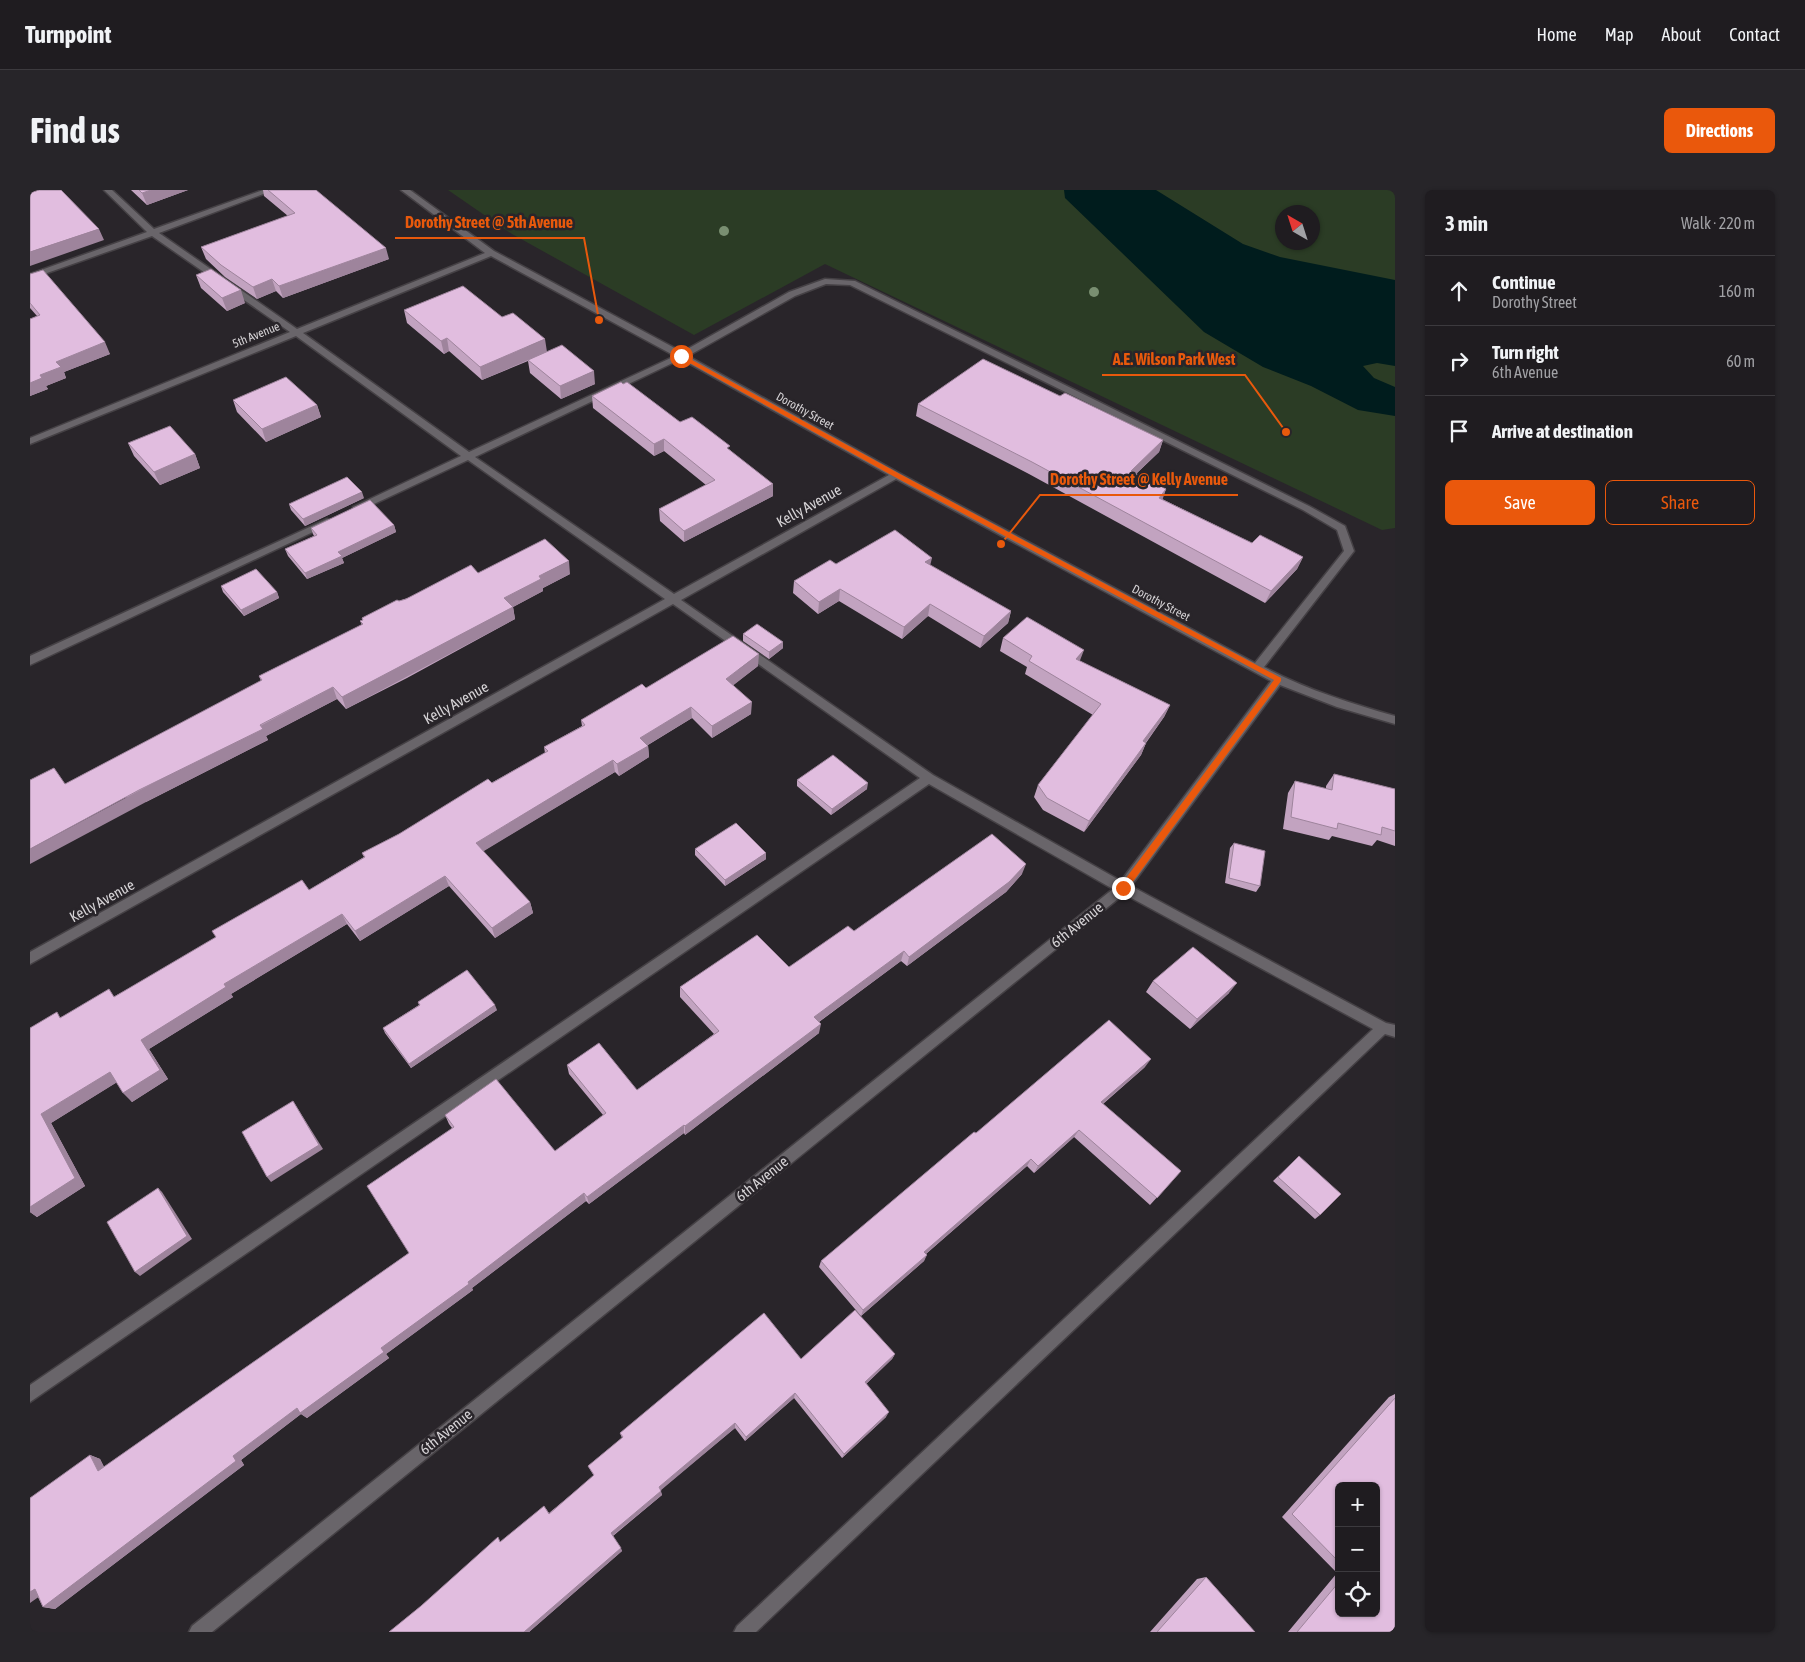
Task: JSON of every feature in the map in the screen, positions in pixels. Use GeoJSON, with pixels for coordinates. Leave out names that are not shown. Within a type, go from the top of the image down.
{"type":"FeatureCollection","features":[{"type":"Feature","properties":{"kind":"street"},"geometry":{"type":"LineString","coordinates":[[108,190],[152,232],[296,332],[468,456],[929,778],[1123,888],[1389,1029],[743,1632]]}},
{"type":"Feature","properties":{"kind":"street"},"geometry":{"type":"LineString","coordinates":[[30,277],[270,190]]}},
{"type":"Feature","properties":{"kind":"street","name":"Dorothy Street"},"geometry":{"type":"LineString","coordinates":[[405,190],[491,253],[603,312],[896,475],[1278,680],[1341,704],[1395,720]]}},
{"type":"Feature","properties":{"kind":"street","name":"5th Avenue"},"geometry":{"type":"LineString","coordinates":[[30,441],[491,253]]}},
{"type":"Feature","properties":{"kind":"street"},"geometry":{"type":"LineString","coordinates":[[30,661],[681,356],[792,294],[825,281],[852,283],[1306,508],[1341,528],[1349,552],[1257,668]]}},
{"type":"Feature","properties":{"kind":"street","name":"Kelly Avenue"},"geometry":{"type":"LineString","coordinates":[[30,958],[896,475]]}},
{"type":"Feature","properties":{"kind":"street","name":"6th Avenue"},"geometry":{"type":"LineString","coordinates":[[198,1632],[1123,888],[1278,680]]}},
{"type":"Feature","properties":{"kind":"street"},"geometry":{"type":"LineString","coordinates":[[30,1394],[929,778]]}},
{"type":"Feature","properties":{"kind":"green space"},"geometry":{"type":"Polygon","coordinates":[[[448,190],[1395,190],[1395,528],[1382,530],[825,264],[694,335],[512,234],[448,190]]]}},
{"type":"Feature","properties":{"kind":"water"},"geometry":{"type":"Polygon","coordinates":[[[1064,190],[1156,190],[1243,244],[1280,257],[1395,280],[1395,366],[1377,363],[1363,366],[1374,378],[1395,387],[1395,416],[1358,410],[1311,386],[1263,367],[1204,332],[1065,198],[1064,190]]]}},
{"type":"Feature","properties":{"kind":"building"},"geometry":{"type":"Polygon","coordinates":[[[39,190],[61,190],[99,229],[30,252],[30,193],[39,190]]]}},
{"type":"Feature","properties":{"kind":"building"},"geometry":{"type":"Polygon","coordinates":[[[139,190],[151,190],[142,193],[139,190]]]}},
{"type":"Feature","properties":{"kind":"building"},"geometry":{"type":"Polygon","coordinates":[[[268,190],[316,190],[386,248],[279,286],[272,279],[253,287],[221,265],[201,247],[295,213],[268,190]]]}},
{"type":"Feature","properties":{"kind":"building"},"geometry":{"type":"Polygon","coordinates":[[[211,269],[241,290],[222,298],[196,275],[211,269]]]}},
{"type":"Feature","properties":{"kind":"building"},"geometry":{"type":"Polygon","coordinates":[[[43,270],[105,342],[56,362],[61,367],[40,375],[42,378],[30,383],[30,319],[40,315],[30,303],[30,274],[43,270]]]}},
{"type":"Feature","properties":{"kind":"building"},"geometry":{"type":"Polygon","coordinates":[[[463,286],[502,317],[513,313],[545,339],[480,367],[447,338],[441,341],[404,310],[463,286]]]}},
{"type":"Feature","properties":{"kind":"building"},"geometry":{"type":"Polygon","coordinates":[[[562,345],[594,371],[560,386],[528,360],[562,345]]]}},
{"type":"Feature","properties":{"kind":"building"},"geometry":{"type":"Polygon","coordinates":[[[983,359],[1060,396],[1065,393],[1163,440],[1131,471],[1166,489],[1159,498],[1252,543],[1260,535],[1303,557],[1271,591],[1032,462],[918,404],[983,359]]]}},
{"type":"Feature","properties":{"kind":"building"},"geometry":{"type":"Polygon","coordinates":[[[286,377],[317,405],[262,429],[233,400],[286,377]]]}},
{"type":"Feature","properties":{"kind":"building"},"geometry":{"type":"Polygon","coordinates":[[[621,382],[623,384],[627,382],[680,422],[692,417],[730,446],[727,448],[773,484],[684,531],[659,509],[715,480],[664,439],[654,444],[592,396],[621,382]]]}},
{"type":"Feature","properties":{"kind":"building"},"geometry":{"type":"Polygon","coordinates":[[[170,426],[195,454],[154,472],[128,443],[170,426]]]}},
{"type":"Feature","properties":{"kind":"building"},"geometry":{"type":"Polygon","coordinates":[[[347,477],[362,492],[303,519],[289,504],[347,477]]]}},
{"type":"Feature","properties":{"kind":"building"},"geometry":{"type":"Polygon","coordinates":[[[370,500],[394,525],[338,552],[342,556],[305,573],[285,549],[317,535],[311,528],[370,500]]]}},
{"type":"Feature","properties":{"kind":"building"},"geometry":{"type":"Polygon","coordinates":[[[895,530],[932,558],[925,562],[1011,611],[984,636],[930,604],[904,627],[840,589],[819,602],[794,581],[830,560],[836,564],[895,530]]]}},
{"type":"Feature","properties":{"kind":"building"},"geometry":{"type":"Polygon","coordinates":[[[545,539],[569,561],[539,576],[541,579],[504,598],[513,607],[342,697],[333,687],[260,725],[263,729],[139,790],[30,849],[30,780],[54,768],[65,784],[262,680],[259,676],[363,624],[360,621],[363,620],[362,618],[397,600],[406,599],[471,565],[478,573],[545,539]]]}},
{"type":"Feature","properties":{"kind":"building"},"geometry":{"type":"Polygon","coordinates":[[[256,569],[277,592],[241,610],[221,586],[256,569]]]}},
{"type":"Feature","properties":{"kind":"building"},"geometry":{"type":"Polygon","coordinates":[[[1027,617],[1084,650],[1076,659],[1170,705],[1143,741],[1146,743],[1089,821],[1047,798],[1038,785],[1101,704],[1029,661],[1032,656],[1003,638],[1027,617]]]}},
{"type":"Feature","properties":{"kind":"building"},"geometry":{"type":"Polygon","coordinates":[[[757,624],[783,642],[769,652],[743,634],[757,624]]]}},
{"type":"Feature","properties":{"kind":"building"},"geometry":{"type":"Polygon","coordinates":[[[733,636],[759,654],[726,679],[752,702],[712,726],[691,707],[640,738],[648,746],[617,764],[613,760],[476,843],[530,902],[492,928],[445,876],[355,931],[342,914],[224,984],[226,987],[141,1040],[160,1070],[123,1093],[110,1072],[41,1114],[75,1178],[30,1207],[30,1028],[57,1012],[60,1018],[109,989],[114,997],[216,937],[212,931],[302,880],[309,890],[365,857],[362,853],[399,834],[488,779],[492,783],[548,751],[544,747],[585,725],[581,720],[642,684],[646,688],[733,636]]]}},
{"type":"Feature","properties":{"kind":"building"},"geometry":{"type":"Polygon","coordinates":[[[833,755],[868,783],[832,809],[797,780],[833,755]]]}},
{"type":"Feature","properties":{"kind":"building"},"geometry":{"type":"Polygon","coordinates":[[[1334,774],[1395,789],[1395,831],[1382,827],[1381,835],[1338,823],[1337,829],[1291,817],[1295,781],[1332,790],[1334,774]]]}},
{"type":"Feature","properties":{"kind":"building"},"geometry":{"type":"Polygon","coordinates":[[[736,823],[766,853],[725,880],[695,849],[736,823]]]}},
{"type":"Feature","properties":{"kind":"building"},"geometry":{"type":"Polygon","coordinates":[[[992,834],[1026,864],[1009,882],[909,957],[904,951],[814,1017],[821,1024],[587,1197],[584,1193],[468,1282],[469,1284],[381,1348],[384,1352],[300,1413],[297,1408],[233,1456],[236,1461],[43,1607],[35,1589],[30,1592],[30,1498],[90,1455],[98,1471],[409,1253],[367,1186],[454,1127],[445,1115],[496,1079],[555,1151],[606,1113],[567,1065],[599,1043],[637,1090],[719,1031],[680,987],[757,935],[789,967],[848,926],[854,931],[992,834]]]}},
{"type":"Feature","properties":{"kind":"building"},"geometry":{"type":"Polygon","coordinates":[[[1234,843],[1265,851],[1260,886],[1229,878],[1234,843]]]}},
{"type":"Feature","properties":{"kind":"building"},"geometry":{"type":"Polygon","coordinates":[[[1193,947],[1237,983],[1197,1019],[1153,981],[1193,947]]]}},
{"type":"Feature","properties":{"kind":"building"},"geometry":{"type":"Polygon","coordinates":[[[467,970],[495,1005],[409,1064],[383,1028],[420,1005],[418,1002],[467,970]]]}},
{"type":"Feature","properties":{"kind":"building"},"geometry":{"type":"Polygon","coordinates":[[[1109,1020],[1151,1059],[1101,1102],[1181,1171],[1157,1198],[1079,1130],[1038,1166],[1031,1159],[924,1252],[927,1255],[863,1310],[821,1261],[1109,1020]]]}},
{"type":"Feature","properties":{"kind":"building"},"geometry":{"type":"Polygon","coordinates":[[[293,1101],[319,1145],[267,1177],[242,1132],[293,1101]]]}},
{"type":"Feature","properties":{"kind":"building"},"geometry":{"type":"Polygon","coordinates":[[[1299,1156],[1341,1194],[1320,1215],[1278,1177],[1299,1156]]]}},
{"type":"Feature","properties":{"kind":"building"},"geometry":{"type":"Polygon","coordinates":[[[158,1188],[187,1236],[135,1272],[107,1222],[158,1188]]]}},
{"type":"Feature","properties":{"kind":"building"},"geometry":{"type":"Polygon","coordinates":[[[855,1310],[895,1354],[865,1382],[889,1412],[844,1454],[795,1393],[746,1437],[735,1423],[659,1487],[661,1491],[611,1533],[621,1548],[524,1632],[389,1632],[498,1537],[500,1542],[544,1506],[549,1514],[594,1475],[588,1466],[623,1437],[620,1433],[764,1313],[801,1359],[855,1310]]]}},
{"type":"Feature","properties":{"kind":"building"},"geometry":{"type":"Polygon","coordinates":[[[1395,1398],[1395,1632],[1297,1632],[1335,1587],[1335,1617],[1380,1617],[1380,1482],[1335,1482],[1335,1558],[1292,1514],[1395,1398]]]}},
{"type":"Feature","properties":{"kind":"building"},"geometry":{"type":"Polygon","coordinates":[[[1206,1577],[1255,1632],[1157,1632],[1206,1577]]]}},
{"type":"Feature","properties":{"kind":"place","name":"Dorothy Street @ 5th Avenue"},"geometry":{"type":"Point","coordinates":[599,320]}},
{"type":"Feature","properties":{"kind":"place","name":"A.E. Wilson Park West"},"geometry":{"type":"Point","coordinates":[1286,432]}},
{"type":"Feature","properties":{"kind":"place","name":"Dorothy Street @ Kelly Avenue"},"geometry":{"type":"Point","coordinates":[1001,544]}},
{"type":"Feature","properties":{"kind":"route"},"geometry":{"type":"LineString","coordinates":[[681,356],[896,475],[1278,680],[1123,888]]}}]}
